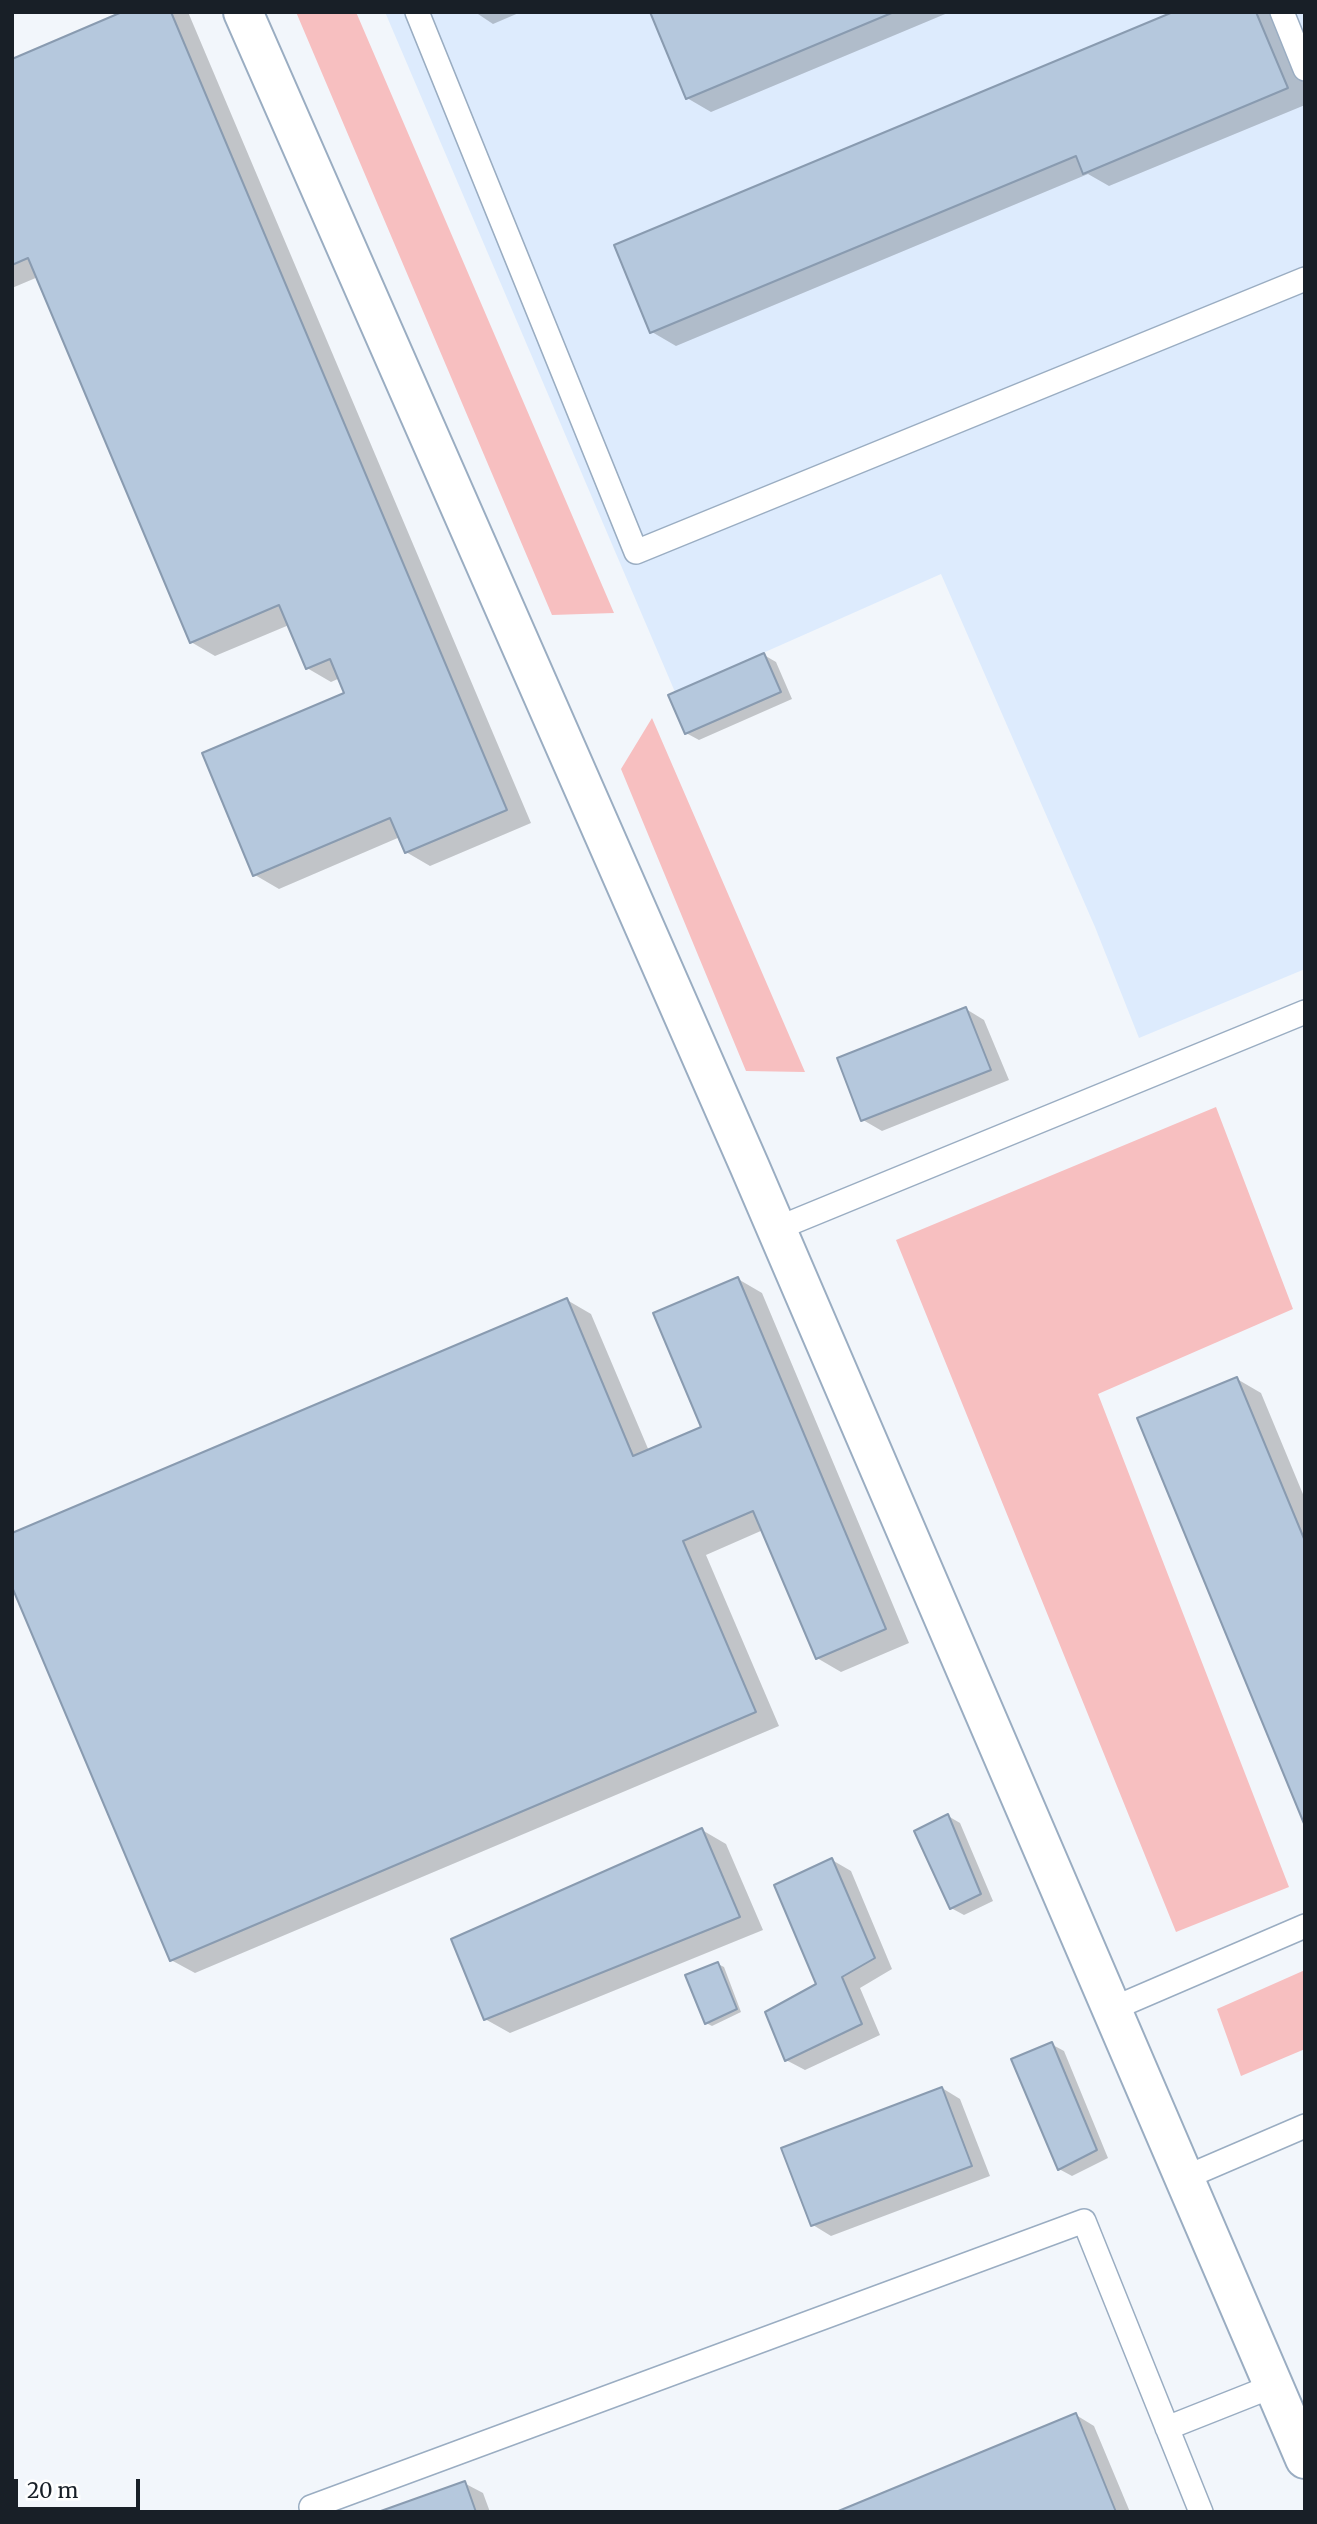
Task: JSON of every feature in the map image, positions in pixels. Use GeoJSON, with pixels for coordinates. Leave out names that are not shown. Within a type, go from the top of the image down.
{"type":"FeatureCollection","features":[{"type":"Feature","properties":{"kind":"street"},"geometry":{"type":"LineString","coordinates":[[243,12],[776,1229],[1305,2459]]}},
{"type":"Feature","properties":{"kind":"lane"},"geometry":{"type":"LineString","coordinates":[[416,12],[636,552],[1305,279]]}},
{"type":"Feature","properties":{"kind":"lane"},"geometry":{"type":"LineString","coordinates":[[1282,12],[1305,69]]}},
{"type":"Feature","properties":{"kind":"lane"},"geometry":{"type":"LineString","coordinates":[[776,1229],[1305,1012]]}},
{"type":"Feature","properties":{"kind":"lane"},"geometry":{"type":"LineString","coordinates":[[1112,2009],[1305,1926]]}},
{"type":"Feature","properties":{"kind":"lane"},"geometry":{"type":"LineString","coordinates":[[1184,2178],[1305,2126]]}},
{"type":"Feature","properties":{"kind":"lane"},"geometry":{"type":"LineString","coordinates":[[311,2507],[1084,2221],[1201,2512]]}},
{"type":"Feature","properties":{"kind":"lane"},"geometry":{"type":"LineString","coordinates":[[1167,2428],[1273,2386]]}},
{"type":"Feature","properties":{"kind":"shaded area"},"geometry":{"type":"Polygon","coordinates":[[[296,12],[356,12],[614,613],[552,615],[296,12]]]}},
{"type":"Feature","properties":{"kind":"shaded area"},"geometry":{"type":"Polygon","coordinates":[[[385,12],[1305,12],[1305,969],[1139,1038],[1095,927],[941,574],[675,692],[385,12]]]}},
{"type":"Feature","properties":{"kind":"shaded area"},"geometry":{"type":"Polygon","coordinates":[[[652,718],[805,1072],[746,1071],[621,769],[652,718]]]}},
{"type":"Feature","properties":{"kind":"shaded area"},"geometry":{"type":"Polygon","coordinates":[[[1216,1107],[1293,1309],[1098,1394],[1289,1887],[1176,1932],[896,1240],[1216,1107]]]}},
{"type":"Feature","properties":{"kind":"shaded area"},"geometry":{"type":"Polygon","coordinates":[[[1305,1970],[1305,2049],[1241,2076],[1217,2009],[1305,1970]]]}},
{"type":"Feature","properties":{"kind":"building"},"geometry":{"type":"Polygon","coordinates":[[[122,12],[171,12],[507,810],[405,853],[390,818],[253,876],[202,753],[344,693],[330,659],[306,669],[279,605],[190,643],[28,258],[12,265],[12,59],[122,12]]]}},
{"type":"Feature","properties":{"kind":"building"},"geometry":{"type":"Polygon","coordinates":[[[650,12],[894,12],[686,99],[650,12]]]}},
{"type":"Feature","properties":{"kind":"building"},"geometry":{"type":"Polygon","coordinates":[[[1173,12],[1256,12],[1288,88],[1083,174],[1076,156],[650,333],[614,245],[1173,12]]]}},
{"type":"Feature","properties":{"kind":"building"},"geometry":{"type":"Polygon","coordinates":[[[764,653],[781,692],[685,734],[668,695],[764,653]]]}},
{"type":"Feature","properties":{"kind":"building"},"geometry":{"type":"Polygon","coordinates":[[[966,1007],[991,1070],[861,1121],[837,1058],[966,1007]]]}},
{"type":"Feature","properties":{"kind":"building"},"geometry":{"type":"Polygon","coordinates":[[[738,1277],[886,1629],[816,1659],[753,1511],[683,1541],[756,1712],[170,1961],[12,1587],[12,1533],[567,1298],[633,1456],[701,1427],[653,1313],[738,1277]]]}},
{"type":"Feature","properties":{"kind":"building"},"geometry":{"type":"Polygon","coordinates":[[[1237,1377],[1305,1541],[1305,1826],[1137,1418],[1237,1377]]]}},
{"type":"Feature","properties":{"kind":"building"},"geometry":{"type":"Polygon","coordinates":[[[948,1814],[981,1894],[950,1909],[914,1831],[948,1814]]]}},
{"type":"Feature","properties":{"kind":"building"},"geometry":{"type":"Polygon","coordinates":[[[702,1828],[740,1917],[484,2020],[451,1939],[702,1828]]]}},
{"type":"Feature","properties":{"kind":"building"},"geometry":{"type":"Polygon","coordinates":[[[832,1858],[875,1958],[842,1977],[862,2024],[785,2061],[765,2012],[816,1984],[774,1885],[832,1858]]]}},
{"type":"Feature","properties":{"kind":"building"},"geometry":{"type":"Polygon","coordinates":[[[718,1962],[737,2009],[705,2024],[685,1975],[718,1962]]]}},
{"type":"Feature","properties":{"kind":"building"},"geometry":{"type":"Polygon","coordinates":[[[1052,2042],[1097,2150],[1058,2170],[1011,2059],[1052,2042]]]}},
{"type":"Feature","properties":{"kind":"building"},"geometry":{"type":"Polygon","coordinates":[[[942,2087],[972,2166],[811,2226],[781,2148],[942,2087]]]}},
{"type":"Feature","properties":{"kind":"building"},"geometry":{"type":"Polygon","coordinates":[[[1076,2413],[1116,2512],[836,2512],[1076,2413]]]}},
{"type":"Feature","properties":{"kind":"building"},"geometry":{"type":"Polygon","coordinates":[[[465,2481],[476,2512],[378,2512],[465,2481]]]}}]}
